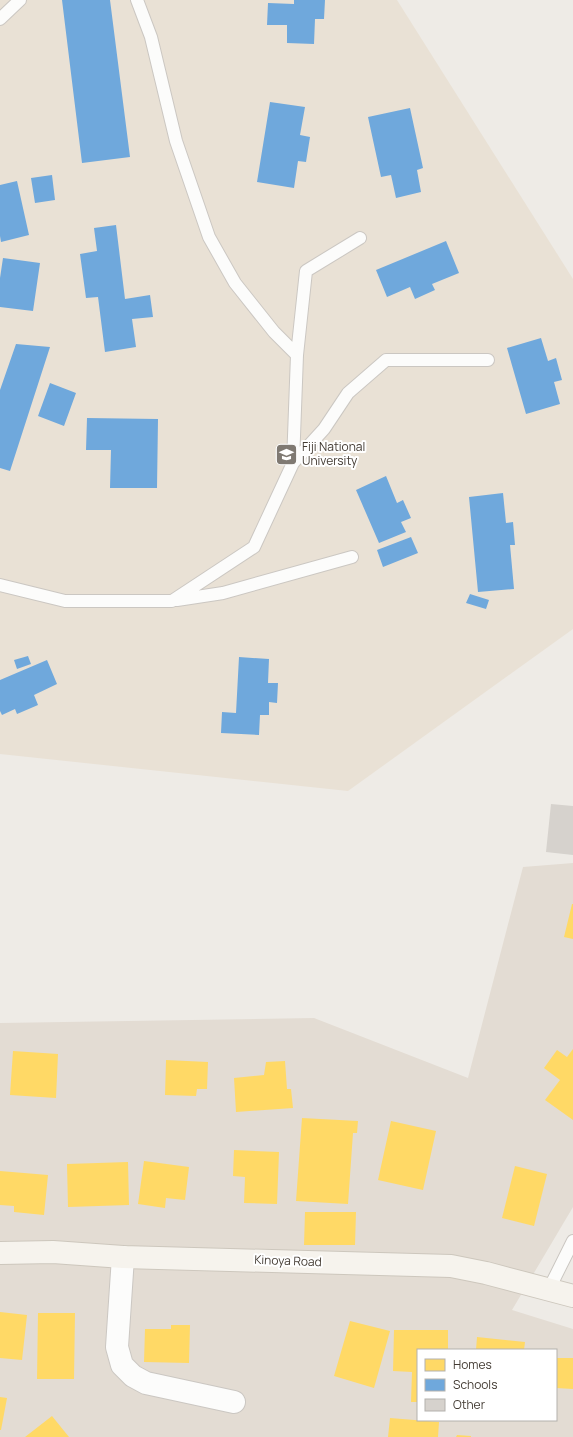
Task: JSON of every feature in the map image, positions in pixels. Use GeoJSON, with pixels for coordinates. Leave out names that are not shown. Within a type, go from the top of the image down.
{"type":"FeatureCollection","features":[{"type":"Feature","properties":{"kind":"main road","name":"Kinoya Road"},"geometry":{"type":"LineString","coordinates":[[0,1253],[53,1252],[123,1257],[451,1266],[573,1296]]}},
{"type":"Feature","properties":{"kind":"street"},"geometry":{"type":"LineString","coordinates":[[123,1257],[117,1347],[122,1365],[133,1376],[146,1384],[234,1402]]}},
{"type":"Feature","properties":{"kind":"lane"},"geometry":{"type":"LineString","coordinates":[[0,19],[20,0]]}},
{"type":"Feature","properties":{"kind":"lane"},"geometry":{"type":"LineString","coordinates":[[137,0],[152,37],[176,141],[209,237],[235,283],[274,332],[298,355]]}},
{"type":"Feature","properties":{"kind":"lane"},"geometry":{"type":"LineString","coordinates":[[293,463],[298,355],[306,271],[360,238]]}},
{"type":"Feature","properties":{"kind":"lane"},"geometry":{"type":"LineString","coordinates":[[172,601],[254,547],[293,463],[324,429],[348,393],[386,360],[488,360]]}},
{"type":"Feature","properties":{"kind":"lane"},"geometry":{"type":"LineString","coordinates":[[0,585],[65,602],[172,601],[223,593],[352,557]]}},
{"type":"Feature","properties":{"kind":"lane"},"geometry":{"type":"LineString","coordinates":[[549,1289],[573,1241]]}},
{"type":"Feature","properties":{"kind":"shaded area","name":"Fiji National University"},"geometry":{"type":"Polygon","coordinates":[[[0,0],[397,0],[573,279],[573,629],[348,791],[0,754],[0,0]]]}},
{"type":"Feature","properties":{"kind":"shaded area"},"geometry":{"type":"Polygon","coordinates":[[[573,863],[573,1207],[512,1310],[573,1329],[573,1437],[0,1437],[0,1023],[314,1018],[468,1078],[523,867],[573,863]]]}},
{"type":"Feature","properties":{"kind":"building: Homes"},"geometry":{"type":"Polygon","coordinates":[[[573,904],[573,939],[564,937],[573,904]]]}},
{"type":"Feature","properties":{"kind":"building: Homes"},"geometry":{"type":"Polygon","coordinates":[[[573,1049],[573,1120],[545,1100],[560,1080],[544,1068],[557,1050],[567,1057],[573,1049]]]}},
{"type":"Feature","properties":{"kind":"building: Homes"},"geometry":{"type":"Polygon","coordinates":[[[13,1051],[58,1054],[56,1098],[10,1095],[13,1051]]]}},
{"type":"Feature","properties":{"kind":"building: Homes"},"geometry":{"type":"Polygon","coordinates":[[[166,1060],[208,1062],[207,1089],[197,1089],[196,1096],[165,1095],[166,1060]]]}},
{"type":"Feature","properties":{"kind":"building: Homes"},"geometry":{"type":"Polygon","coordinates":[[[285,1061],[287,1089],[291,1089],[293,1108],[236,1112],[234,1078],[264,1075],[266,1062],[285,1061]]]}},
{"type":"Feature","properties":{"kind":"building: Homes"},"geometry":{"type":"Polygon","coordinates":[[[302,1118],[358,1121],[357,1133],[353,1133],[348,1204],[296,1201],[302,1118]]]}},
{"type":"Feature","properties":{"kind":"building: Homes"},"geometry":{"type":"Polygon","coordinates":[[[391,1121],[436,1131],[423,1190],[378,1180],[391,1121]]]}},
{"type":"Feature","properties":{"kind":"building: Homes"},"geometry":{"type":"Polygon","coordinates":[[[234,1150],[279,1152],[277,1204],[244,1203],[245,1177],[233,1176],[234,1150]]]}},
{"type":"Feature","properties":{"kind":"building: Homes"},"geometry":{"type":"Polygon","coordinates":[[[144,1161],[189,1167],[185,1200],[166,1198],[165,1208],[138,1204],[144,1161]]]}},
{"type":"Feature","properties":{"kind":"building: Homes"},"geometry":{"type":"Polygon","coordinates":[[[128,1162],[129,1205],[68,1207],[67,1164],[128,1162]]]}},
{"type":"Feature","properties":{"kind":"building: Homes"},"geometry":{"type":"Polygon","coordinates":[[[515,1166],[547,1174],[534,1226],[502,1218],[515,1166]]]}},
{"type":"Feature","properties":{"kind":"building: Homes"},"geometry":{"type":"Polygon","coordinates":[[[0,1171],[48,1175],[44,1215],[14,1212],[14,1206],[0,1205],[0,1171]]]}},
{"type":"Feature","properties":{"kind":"building: Homes"},"geometry":{"type":"Polygon","coordinates":[[[305,1212],[356,1212],[355,1245],[304,1245],[305,1212]]]}},
{"type":"Feature","properties":{"kind":"building: Homes"},"geometry":{"type":"Polygon","coordinates":[[[0,1312],[27,1315],[22,1360],[0,1358],[0,1312]]]}},
{"type":"Feature","properties":{"kind":"building: Homes"},"geometry":{"type":"Polygon","coordinates":[[[38,1313],[75,1313],[74,1379],[37,1379],[38,1313]]]}},
{"type":"Feature","properties":{"kind":"building: Homes"},"geometry":{"type":"Polygon","coordinates":[[[350,1321],[390,1331],[374,1388],[334,1376],[350,1321]]]}},
{"type":"Feature","properties":{"kind":"building: Homes"},"geometry":{"type":"Polygon","coordinates":[[[171,1325],[190,1325],[189,1363],[144,1362],[145,1329],[171,1329],[171,1325]]]}},
{"type":"Feature","properties":{"kind":"building: Homes"},"geometry":{"type":"Polygon","coordinates":[[[394,1330],[448,1330],[448,1349],[417,1349],[417,1402],[411,1402],[412,1372],[393,1371],[394,1330]]]}},
{"type":"Feature","properties":{"kind":"building: Homes"},"geometry":{"type":"Polygon","coordinates":[[[477,1337],[525,1342],[524,1349],[476,1349],[477,1337]]]}},
{"type":"Feature","properties":{"kind":"building: Homes"},"geometry":{"type":"Polygon","coordinates":[[[557,1358],[573,1358],[573,1389],[557,1388],[557,1358]]]}},
{"type":"Feature","properties":{"kind":"building: Homes"},"geometry":{"type":"Polygon","coordinates":[[[0,1397],[7,1398],[1,1430],[0,1430],[0,1397]]]}},
{"type":"Feature","properties":{"kind":"building: Homes"},"geometry":{"type":"Polygon","coordinates":[[[52,1416],[69,1437],[25,1437],[52,1416]]]}},
{"type":"Feature","properties":{"kind":"building: Homes"},"geometry":{"type":"Polygon","coordinates":[[[390,1418],[439,1422],[438,1437],[388,1437],[390,1418]]]}},
{"type":"Feature","properties":{"kind":"building: Homes"},"geometry":{"type":"Polygon","coordinates":[[[457,1435],[471,1436],[471,1437],[456,1437],[457,1435]]]}},
{"type":"Feature","properties":{"kind":"building: Schools"},"geometry":{"type":"Polygon","coordinates":[[[62,0],[110,0],[130,157],[82,163],[62,0]]]}},
{"type":"Feature","properties":{"kind":"building: Schools"},"geometry":{"type":"Polygon","coordinates":[[[294,0],[325,0],[324,19],[315,19],[314,44],[287,43],[287,25],[267,25],[268,3],[294,4],[294,0]]]}},
{"type":"Feature","properties":{"kind":"building: Schools"},"geometry":{"type":"Polygon","coordinates":[[[270,102],[305,107],[300,135],[310,137],[306,162],[298,161],[294,188],[257,182],[270,102]]]}},
{"type":"Feature","properties":{"kind":"building: Schools"},"geometry":{"type":"Polygon","coordinates":[[[410,108],[423,168],[417,170],[421,192],[396,198],[391,175],[381,177],[368,117],[410,108]]]}},
{"type":"Feature","properties":{"kind":"building: Schools"},"geometry":{"type":"Polygon","coordinates":[[[52,175],[55,200],[35,203],[31,178],[52,175]]]}},
{"type":"Feature","properties":{"kind":"building: Schools"},"geometry":{"type":"Polygon","coordinates":[[[17,181],[29,235],[1,242],[0,185],[17,181]]]}},
{"type":"Feature","properties":{"kind":"building: Schools"},"geometry":{"type":"Polygon","coordinates":[[[116,225],[125,299],[150,295],[153,317],[132,319],[136,347],[105,352],[98,297],[86,298],[80,254],[97,251],[94,228],[116,225]]]}},
{"type":"Feature","properties":{"kind":"building: Schools"},"geometry":{"type":"Polygon","coordinates":[[[446,241],[459,273],[432,284],[435,290],[415,299],[410,287],[387,297],[376,270],[446,241]]]}},
{"type":"Feature","properties":{"kind":"building: Schools"},"geometry":{"type":"Polygon","coordinates":[[[3,258],[40,263],[33,311],[0,307],[0,278],[3,258]]]}},
{"type":"Feature","properties":{"kind":"building: Schools"},"geometry":{"type":"Polygon","coordinates":[[[541,338],[548,361],[556,358],[562,380],[554,382],[560,404],[526,414],[507,348],[541,338]]]}},
{"type":"Feature","properties":{"kind":"building: Schools"},"geometry":{"type":"Polygon","coordinates":[[[16,344],[50,347],[10,471],[0,468],[0,390],[16,344]]]}},
{"type":"Feature","properties":{"kind":"building: Schools"},"geometry":{"type":"Polygon","coordinates":[[[50,383],[76,393],[64,426],[38,416],[50,383]]]}},
{"type":"Feature","properties":{"kind":"building: Schools"},"geometry":{"type":"Polygon","coordinates":[[[87,418],[158,419],[157,488],[110,488],[111,450],[86,450],[87,418]]]}},
{"type":"Feature","properties":{"kind":"building: Schools"},"geometry":{"type":"Polygon","coordinates":[[[386,476],[397,503],[403,500],[411,518],[401,522],[406,532],[379,543],[356,490],[386,476]]]}},
{"type":"Feature","properties":{"kind":"building: Schools"},"geometry":{"type":"Polygon","coordinates":[[[503,493],[506,523],[513,522],[515,545],[510,545],[514,589],[478,592],[469,497],[503,493]]]}},
{"type":"Feature","properties":{"kind":"building: Schools"},"geometry":{"type":"Polygon","coordinates":[[[411,537],[418,553],[383,567],[377,550],[411,537]]]}},
{"type":"Feature","properties":{"kind":"building: Schools"},"geometry":{"type":"Polygon","coordinates":[[[470,594],[489,600],[486,609],[466,603],[470,594]]]}},
{"type":"Feature","properties":{"kind":"building: Schools"},"geometry":{"type":"Polygon","coordinates":[[[28,656],[31,664],[17,669],[14,660],[28,656]]]}},
{"type":"Feature","properties":{"kind":"building: Schools"},"geometry":{"type":"Polygon","coordinates":[[[239,657],[269,659],[268,683],[278,683],[277,703],[269,702],[269,715],[260,715],[259,735],[221,733],[222,712],[236,713],[239,657]]]}},
{"type":"Feature","properties":{"kind":"building: Schools"},"geometry":{"type":"Polygon","coordinates":[[[47,660],[57,684],[34,695],[38,705],[17,714],[15,709],[2,715],[0,711],[0,680],[47,660]]]}},
{"type":"Feature","properties":{"kind":"building: Other"},"geometry":{"type":"Polygon","coordinates":[[[551,804],[573,806],[573,855],[546,852],[551,804]]]}},
{"type":"Feature","properties":{"kind":"place","name":"Fiji National University"},"geometry":{"type":"Point","coordinates":[286,454]}}]}
